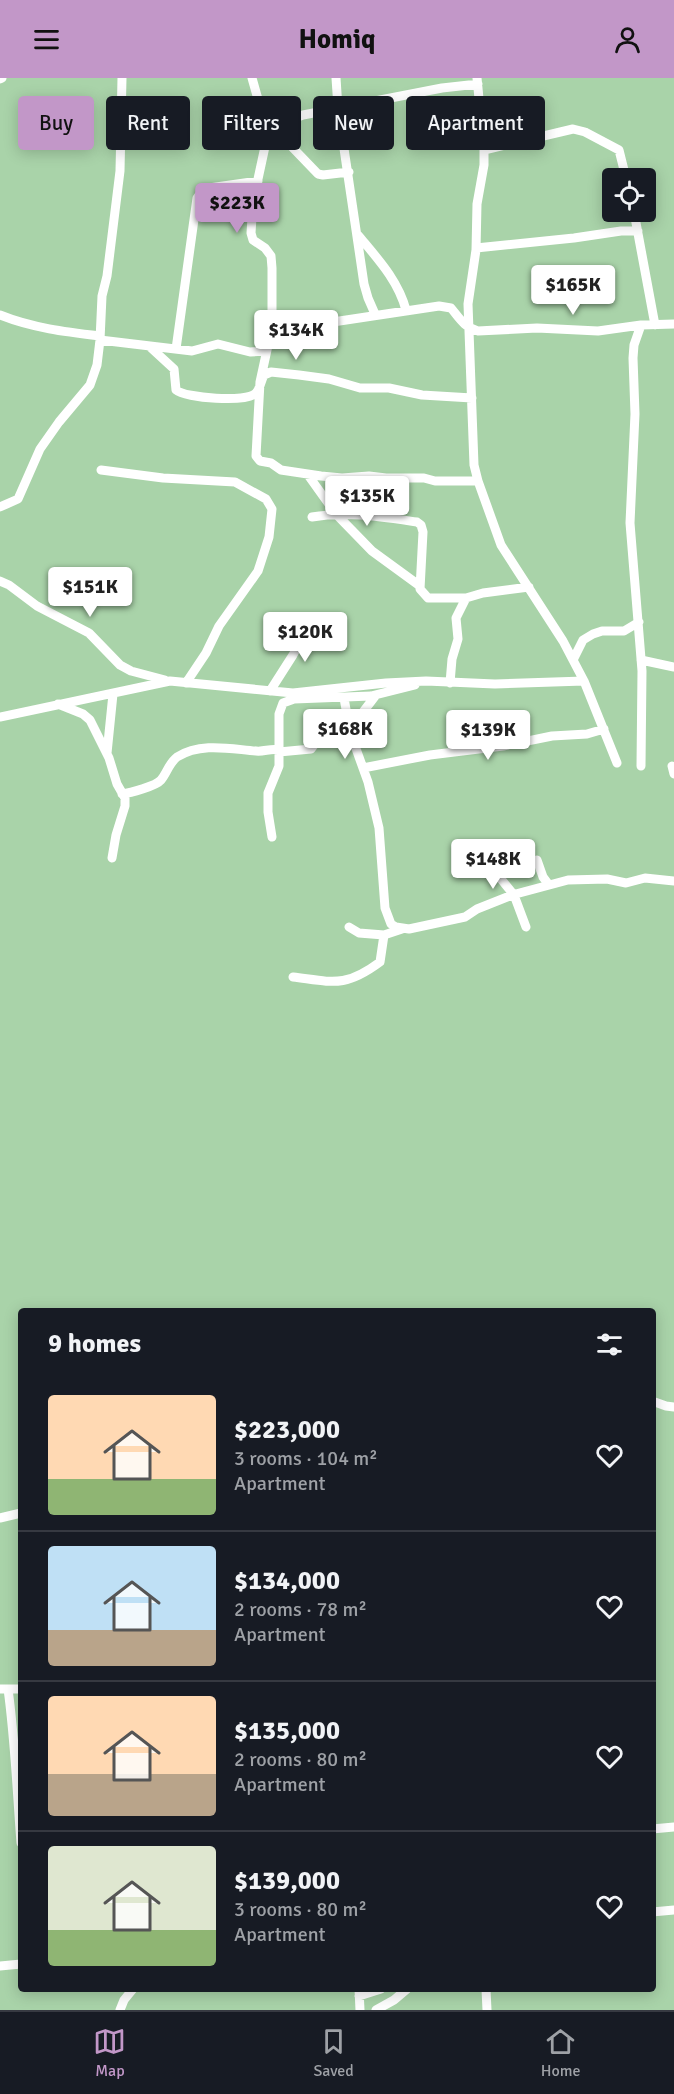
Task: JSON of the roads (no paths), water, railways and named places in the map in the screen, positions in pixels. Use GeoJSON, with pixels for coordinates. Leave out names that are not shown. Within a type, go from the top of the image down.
{"type":"FeatureCollection","features":[{"type":"Feature","properties":{"kind":"street"},"geometry":{"type":"LineString","coordinates":[[0,507],[18,500],[40,449],[90,385],[97,365],[102,296],[107,276],[120,171],[122,78]]}},
{"type":"Feature","properties":{"kind":"street"},"geometry":{"type":"LineString","coordinates":[[252,78],[257,96]]}},
{"type":"Feature","properties":{"kind":"street"},"geometry":{"type":"LineString","coordinates":[[336,78],[337,96]]}},
{"type":"Feature","properties":{"kind":"street"},"geometry":{"type":"LineString","coordinates":[[394,97],[478,81],[479,96]]}},
{"type":"Feature","properties":{"kind":"street"},"geometry":{"type":"LineString","coordinates":[[545,136],[577,129],[620,150],[624,168]]}},
{"type":"Feature","properties":{"kind":"street"},"geometry":{"type":"LineString","coordinates":[[149,346],[174,369],[176,390],[181,394],[250,397],[258,392],[272,327],[272,261],[265,248],[253,240],[251,232],[253,202],[264,150]]}},
{"type":"Feature","properties":{"kind":"street"},"geometry":{"type":"LineString","coordinates":[[295,150],[322,176],[349,172]]}},
{"type":"Feature","properties":{"kind":"street"},"geometry":{"type":"LineString","coordinates":[[345,150],[364,284],[375,314]]}},
{"type":"Feature","properties":{"kind":"street"},"geometry":{"type":"LineString","coordinates":[[484,150],[484,165],[477,204],[476,248],[468,304],[474,465],[501,545],[530,587],[573,660],[584,681],[617,763]]}},
{"type":"Feature","properties":{"kind":"street"},"geometry":{"type":"LineString","coordinates":[[176,349],[197,198],[202,191],[209,188],[258,181]]}},
{"type":"Feature","properties":{"kind":"street"},"geometry":{"type":"LineString","coordinates":[[636,222],[655,325]]}},
{"type":"Feature","properties":{"kind":"street"},"geometry":{"type":"LineString","coordinates":[[476,248],[638,231]]}},
{"type":"Feature","properties":{"kind":"street"},"geometry":{"type":"LineString","coordinates":[[357,234],[388,272],[406,310]]}},
{"type":"Feature","properties":{"kind":"street"},"geometry":{"type":"LineString","coordinates":[[272,327],[313,325],[439,306],[449,306],[469,329],[493,331],[537,328],[598,331],[641,325],[674,324]]}},
{"type":"Feature","properties":{"kind":"street"},"geometry":{"type":"LineString","coordinates":[[0,315],[43,328],[149,346],[192,351],[218,344],[250,352],[266,351]]}},
{"type":"Feature","properties":{"kind":"street"},"geometry":{"type":"LineString","coordinates":[[641,325],[634,345],[633,358],[635,414],[630,523],[641,660],[642,766]]}},
{"type":"Feature","properties":{"kind":"street"},"geometry":{"type":"LineString","coordinates":[[472,398],[422,395],[389,388],[360,388],[314,376],[271,372],[264,375],[260,382],[256,456],[281,470],[308,475],[478,481]]}},
{"type":"Feature","properties":{"kind":"street"},"geometry":{"type":"LineString","coordinates":[[101,470],[163,478],[235,482],[266,500],[272,509],[269,537],[258,571],[219,626],[206,653],[186,683]]}},
{"type":"Feature","properties":{"kind":"street"},"geometry":{"type":"LineString","coordinates":[[308,475],[336,514],[372,551],[420,586]]}},
{"type":"Feature","properties":{"kind":"street"},"geometry":{"type":"LineString","coordinates":[[312,517],[336,514],[417,522],[421,525],[423,532],[420,589],[428,598],[466,598],[483,593],[530,587]]}},
{"type":"Feature","properties":{"kind":"street"},"geometry":{"type":"LineString","coordinates":[[0,580],[37,606],[89,633],[120,665],[131,671],[171,681],[293,693],[426,681],[495,684],[584,681]]}},
{"type":"Feature","properties":{"kind":"street"},"geometry":{"type":"LineString","coordinates":[[450,683],[452,659],[458,639],[456,618],[466,598]]}},
{"type":"Feature","properties":{"kind":"street"},"geometry":{"type":"LineString","coordinates":[[270,691],[312,619]]}},
{"type":"Feature","properties":{"kind":"street"},"geometry":{"type":"LineString","coordinates":[[573,660],[583,640],[593,634],[602,631],[624,631],[639,622]]}},
{"type":"Feature","properties":{"kind":"street"},"geometry":{"type":"LineString","coordinates":[[641,660],[674,667]]}},
{"type":"Feature","properties":{"kind":"street"},"geometry":{"type":"LineString","coordinates":[[0,717],[171,681]]}},
{"type":"Feature","properties":{"kind":"street"},"geometry":{"type":"LineString","coordinates":[[272,837],[268,793],[279,766],[279,714],[284,703],[294,699],[376,695],[426,681]]}},
{"type":"Feature","properties":{"kind":"street"},"geometry":{"type":"LineString","coordinates":[[107,753],[113,694]]}},
{"type":"Feature","properties":{"kind":"street"},"geometry":{"type":"LineString","coordinates":[[122,794],[134,793],[160,782],[177,758],[198,750],[216,747],[254,751],[311,749],[317,741],[350,729],[376,695]]}},
{"type":"Feature","properties":{"kind":"street"},"geometry":{"type":"LineString","coordinates":[[344,698],[350,729],[368,782],[379,828],[385,908],[391,924],[410,929],[465,917],[477,909],[514,894],[568,880],[607,879],[626,883],[645,878],[674,881]]}},
{"type":"Feature","properties":{"kind":"street"},"geometry":{"type":"LineString","coordinates":[[58,704],[83,714],[90,720],[107,753],[122,794],[125,806],[112,858]]}},
{"type":"Feature","properties":{"kind":"street"},"geometry":{"type":"LineString","coordinates":[[363,768],[430,755],[503,746],[552,736],[586,734],[604,729]]}},
{"type":"Feature","properties":{"kind":"street"},"geometry":{"type":"LineString","coordinates":[[537,860],[543,877],[549,885]]}},
{"type":"Feature","properties":{"kind":"street"},"geometry":{"type":"LineString","coordinates":[[492,868],[514,894],[526,927]]}},
{"type":"Feature","properties":{"kind":"street"},"geometry":{"type":"LineString","coordinates":[[349,927],[359,933],[384,935],[404,928]]}},
{"type":"Feature","properties":{"kind":"street"},"geometry":{"type":"LineString","coordinates":[[293,977],[340,982],[351,980],[380,962],[384,935]]}},
{"type":"Feature","properties":{"kind":"street"},"geometry":{"type":"LineString","coordinates":[[656,1402],[674,1407]]}},
{"type":"Feature","properties":{"kind":"street"},"geometry":{"type":"LineString","coordinates":[[0,1518],[18,1514]]}},
{"type":"Feature","properties":{"kind":"street"},"geometry":{"type":"LineString","coordinates":[[4,1689],[14,1731],[18,1784]]}},
{"type":"Feature","properties":{"kind":"street"},"geometry":{"type":"LineString","coordinates":[[656,1829],[674,1827]]}},
{"type":"Feature","properties":{"kind":"street"},"geometry":{"type":"LineString","coordinates":[[656,1912],[674,1910]]}},
{"type":"Feature","properties":{"kind":"street"},"geometry":{"type":"LineString","coordinates":[[0,1966],[18,1964]]}},
{"type":"Feature","properties":{"kind":"street"},"geometry":{"type":"LineString","coordinates":[[120,2010],[131,1992]]}},
{"type":"Feature","properties":{"kind":"street"},"geometry":{"type":"LineString","coordinates":[[359,1992],[360,2010]]}},
{"type":"Feature","properties":{"kind":"street"},"geometry":{"type":"LineString","coordinates":[[376,2010],[403,1992]]}},
{"type":"Feature","properties":{"kind":"street"},"geometry":{"type":"LineString","coordinates":[[486,1992],[487,2010]]}}]}
